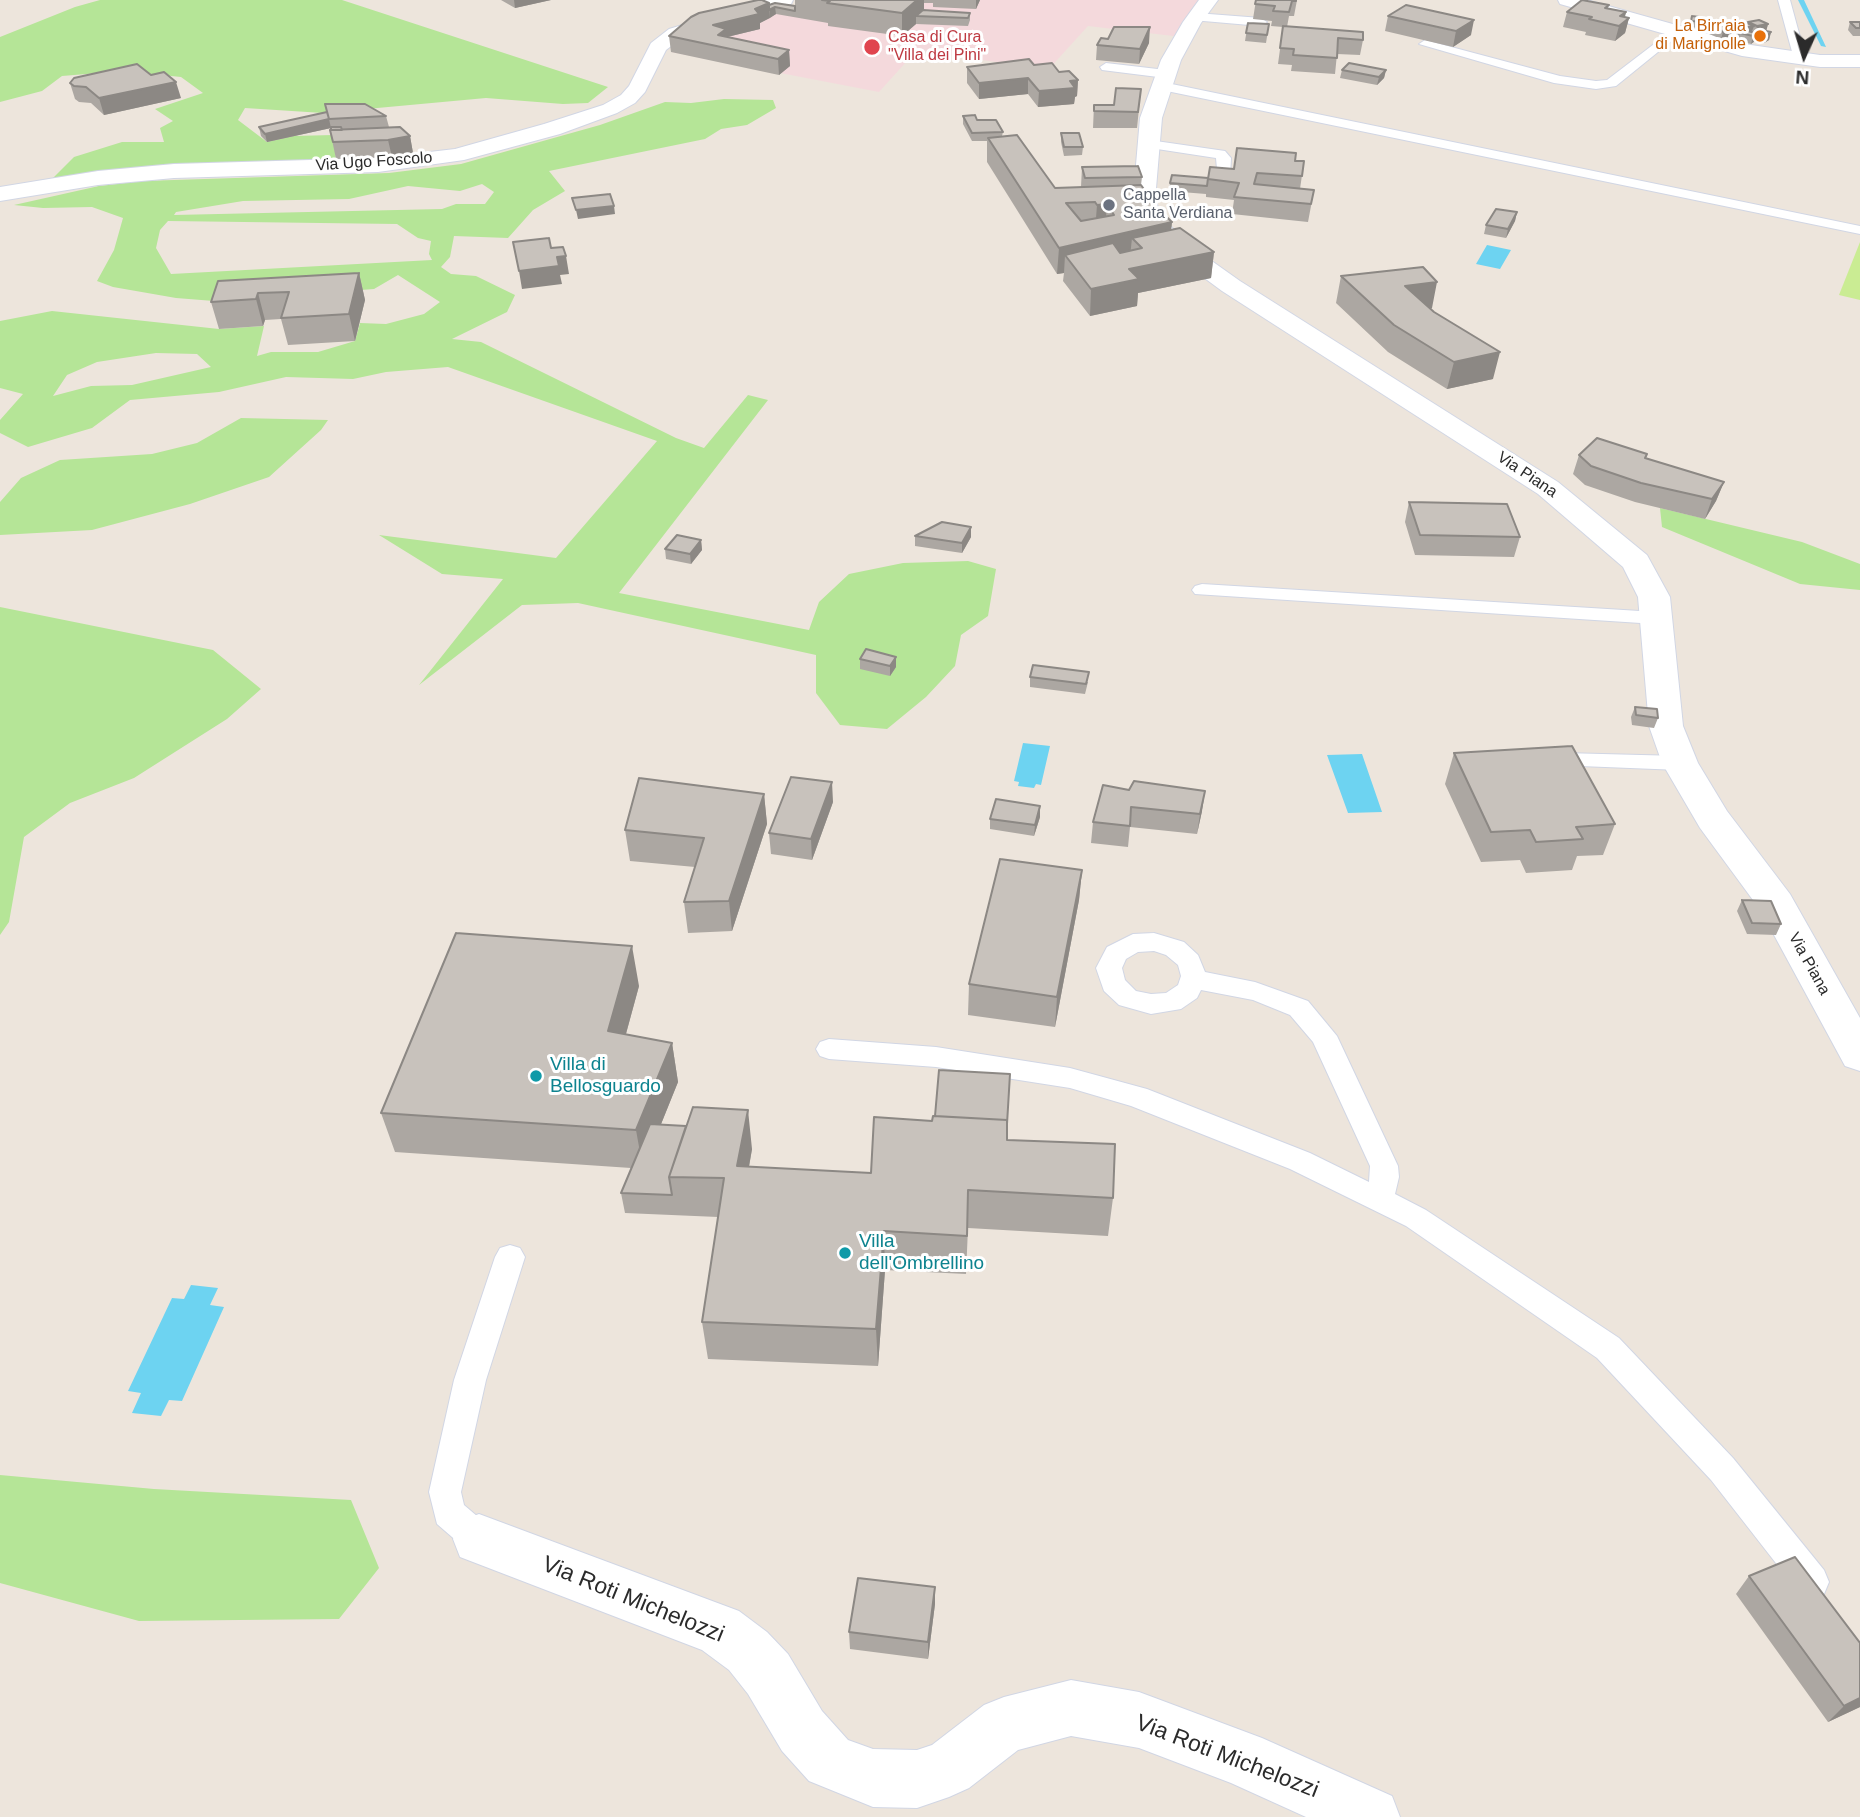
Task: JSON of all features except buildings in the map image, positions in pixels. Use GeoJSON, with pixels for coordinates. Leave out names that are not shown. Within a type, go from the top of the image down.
{"type":"FeatureCollection","features":[{"type":"Feature","properties":{"kind":"street","name":"Via Ugo Foscolo"},"geometry":{"type":"LineString","coordinates":[[0,194],[86,180],[174,170],[378,165],[456,155],[552,129],[610,109],[628,99],[638,88],[658,47],[676,33],[784,0]]}},
{"type":"Feature","properties":{"kind":"street"},"geometry":{"type":"LineString","coordinates":[[1567,0],[1742,50],[1800,59],[1860,61]]}},
{"type":"Feature","properties":{"kind":"street","name":"Via Piana"},"geometry":{"type":"LineString","coordinates":[[1203,9],[1171,60],[1151,117],[1144,200],[1152,222],[1184,252],[1231,286],[1548,488],[1636,562],[1654,597],[1666,726],[1680,763],[1713,819],[1776,904],[1860,1055]]}},
{"type":"Feature","properties":{"kind":"street","name":"Via Roti Michelozzi"},"geometry":{"type":"LineString","coordinates":[[479,1539],[720,1630],[748,1651],[768,1674],[802,1731],[829,1762],[873,1778],[917,1779],[949,1768],[1004,1724],[1072,1708],[1139,1720],[1242,1758],[1370,1817]]}},
{"type":"Feature","properties":{"kind":"lane"},"geometry":{"type":"LineString","coordinates":[[1784,0],[1800,59]]}},
{"type":"Feature","properties":{"kind":"lane"},"geometry":{"type":"LineString","coordinates":[[1203,9],[1261,22]]}},
{"type":"Feature","properties":{"kind":"lane"},"geometry":{"type":"LineString","coordinates":[[1425,44],[1559,80],[1596,85],[1611,83],[1675,32]]}},
{"type":"Feature","properties":{"kind":"lane"},"geometry":{"type":"LineString","coordinates":[[1106,67],[1860,230]]}},
{"type":"Feature","properties":{"kind":"lane"},"geometry":{"type":"LineString","coordinates":[[1149,144],[1220,154],[1224,158],[1223,177]]}},
{"type":"Feature","properties":{"kind":"lane"},"geometry":{"type":"LineString","coordinates":[[1202,590],[1656,618]]}},
{"type":"Feature","properties":{"kind":"lane"},"geometry":{"type":"LineString","coordinates":[[1563,760],[1680,763]]}},
{"type":"Feature","properties":{"kind":"lane"},"geometry":{"type":"LineString","coordinates":[[1193,979],[1255,990],[1276,998],[1298,1008],[1324,1036],[1384,1166],[1385,1177],[1379,1199]]}},
{"type":"Feature","properties":{"kind":"lane"},"geometry":{"type":"LineString","coordinates":[[829,1049],[936,1057],[1070,1078],[1136,1097],[1287,1156],[1416,1218],[1608,1348],[1722,1469],[1826,1600]]}},
{"type":"Feature","properties":{"kind":"lane","name":"Via Roti Michelozzi"},"geometry":{"type":"LineString","coordinates":[[479,1539],[449,1513],[445,1492],[470,1380],[510,1257]]}},
{"type":"Feature","properties":{"kind":"shaded area","name":"Casa di Cura \"Villa dei Pini\""},"geometry":{"type":"Polygon","coordinates":[[[807,0],[1203,0],[1182,37],[1088,26],[1048,70],[917,50],[879,92],[671,52],[676,45],[762,15],[787,13],[807,0]]]}},
{"type":"Feature","properties":{"kind":"green space"},"geometry":{"type":"Polygon","coordinates":[[[100,0],[342,0],[608,87],[588,103],[563,104],[486,98],[323,113],[245,108],[238,120],[267,142],[293,136],[333,135],[336,159],[241,163],[52,179],[74,157],[122,142],[164,142],[160,128],[173,121],[155,109],[203,93],[181,77],[123,71],[62,76],[42,91],[0,102],[0,37],[75,7],[100,0]]]}},
{"type":"Feature","properties":{"kind":"green space"},"geometry":{"type":"Polygon","coordinates":[[[724,99],[773,100],[776,108],[747,125],[721,129],[705,139],[549,171],[565,191],[533,210],[508,238],[454,236],[450,257],[441,267],[451,274],[476,276],[515,295],[507,312],[452,339],[481,342],[676,438],[704,448],[748,395],[768,400],[619,593],[809,630],[819,602],[849,574],[903,563],[968,561],[996,569],[988,616],[961,635],[955,666],[926,697],[887,729],[840,725],[816,693],[816,655],[578,603],[522,605],[419,685],[503,579],[442,574],[379,535],[556,558],[657,441],[448,367],[386,372],[353,379],[286,377],[219,392],[130,400],[92,428],[28,447],[0,433],[0,420],[23,394],[0,388],[0,321],[52,311],[219,329],[264,326],[257,356],[271,352],[318,352],[355,341],[360,323],[386,324],[424,314],[440,302],[398,275],[374,289],[214,301],[176,298],[113,287],[97,281],[114,250],[123,218],[92,207],[43,208],[14,205],[99,186],[143,181],[389,173],[461,164],[600,125],[665,102],[691,103],[724,99]],[[482,184],[460,191],[408,186],[349,199],[243,201],[176,212],[174,215],[442,209],[456,204],[485,204],[494,192],[482,184]],[[168,221],[160,230],[156,248],[171,274],[432,260],[429,254],[431,241],[418,238],[397,224],[168,221]],[[156,353],[97,362],[67,375],[53,396],[91,386],[132,385],[211,367],[197,354],[156,353]]]}},
{"type":"Feature","properties":{"kind":"green space"},"geometry":{"type":"Polygon","coordinates":[[[1860,242],[1860,300],[1839,295],[1860,242]]]}},
{"type":"Feature","properties":{"kind":"green space"},"geometry":{"type":"Polygon","coordinates":[[[241,418],[328,420],[321,430],[269,477],[190,504],[92,530],[0,535],[0,502],[21,478],[60,460],[152,454],[197,443],[241,418]]]}},
{"type":"Feature","properties":{"kind":"green space"},"geometry":{"type":"Polygon","coordinates":[[[1660,508],[1802,542],[1860,564],[1860,590],[1800,584],[1662,527],[1660,508]]]}},
{"type":"Feature","properties":{"kind":"green space"},"geometry":{"type":"Polygon","coordinates":[[[0,607],[213,650],[261,689],[227,719],[134,778],[70,803],[24,837],[9,922],[0,935],[0,607]]]}},
{"type":"Feature","properties":{"kind":"green space"},"geometry":{"type":"Polygon","coordinates":[[[0,1475],[154,1489],[351,1500],[379,1568],[339,1619],[139,1621],[0,1583],[0,1475]]]}},
{"type":"Feature","properties":{"kind":"water"},"geometry":{"type":"Polygon","coordinates":[[[1487,245],[1511,250],[1500,269],[1476,264],[1487,245]]]}},
{"type":"Feature","properties":{"kind":"water"},"geometry":{"type":"Polygon","coordinates":[[[1023,743],[1050,746],[1041,785],[1036,784],[1034,788],[1018,786],[1019,782],[1014,781],[1023,743]]]}},
{"type":"Feature","properties":{"kind":"water"},"geometry":{"type":"Polygon","coordinates":[[[1362,754],[1382,812],[1348,813],[1327,755],[1362,754]]]}},
{"type":"Feature","properties":{"kind":"water"},"geometry":{"type":"Polygon","coordinates":[[[191,1285],[218,1288],[210,1305],[224,1307],[182,1401],[169,1400],[161,1416],[132,1413],[141,1393],[128,1391],[172,1298],[184,1299],[191,1285]]]}},
{"type":"Feature","properties":{"kind":"waterway"},"geometry":{"type":"LineString","coordinates":[[1801,0],[1824,46]]}},
{"type":"Feature","properties":{"kind":"place","name":"La Birr'aia di Marignolle"},"geometry":{"type":"Point","coordinates":[1760,36]}},
{"type":"Feature","properties":{"kind":"place","name":"Casa di Cura \"Villa dei Pini\""},"geometry":{"type":"Point","coordinates":[872,47]}},
{"type":"Feature","properties":{"kind":"place","name":"Cappella Santa Verdiana"},"geometry":{"type":"Point","coordinates":[1109,205]}},
{"type":"Feature","properties":{"kind":"place","name":"Villa di Bellosguardo"},"geometry":{"type":"Point","coordinates":[536,1076]}},
{"type":"Feature","properties":{"kind":"place","name":"Villa dell'Ombrellino"},"geometry":{"type":"Point","coordinates":[845,1253]}}]}
